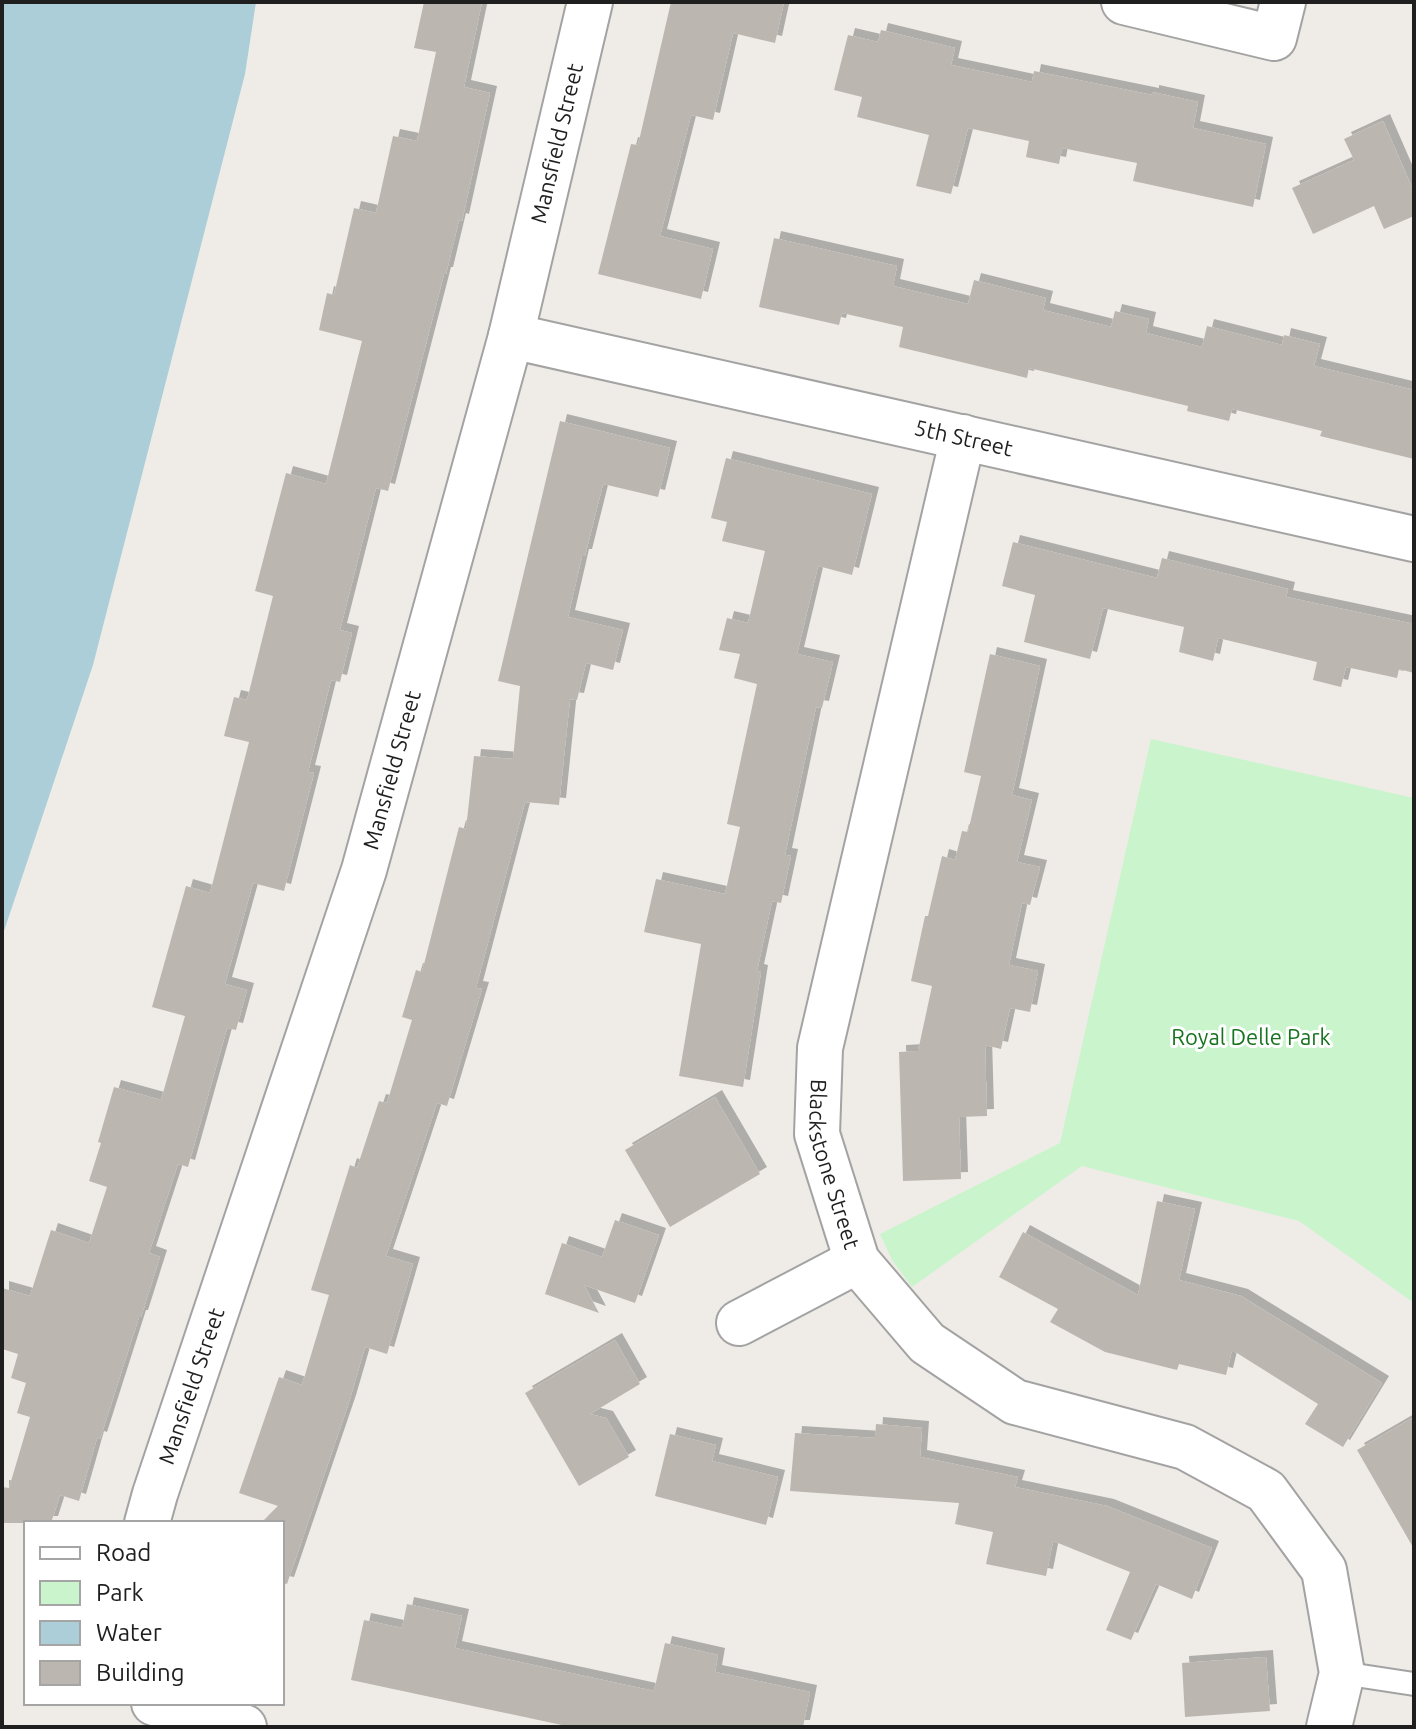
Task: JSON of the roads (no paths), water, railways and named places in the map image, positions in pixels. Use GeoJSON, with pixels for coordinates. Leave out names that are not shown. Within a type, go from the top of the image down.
{"type":"FeatureCollection","features":[{"type":"Feature","properties":{"kind":"street","name":"Mansfield Street"},"geometry":{"type":"LineString","coordinates":[[148,1521],[364,870],[511,336],[590,2]]}},
{"type":"Feature","properties":{"kind":"street"},"geometry":{"type":"LineString","coordinates":[[1124,2],[1278,20]]}},
{"type":"Feature","properties":{"kind":"street","name":"5th Street"},"geometry":{"type":"LineString","coordinates":[[511,336],[1414,539]]}},
{"type":"Feature","properties":{"kind":"street","name":"Blackstone Street"},"geometry":{"type":"LineString","coordinates":[[963,437],[820,1048],[817,1134],[857,1261],[927,1343],[1015,1402],[1185,1447],[1266,1491],[1324,1570],[1342,1673],[1329,1727]]}},
{"type":"Feature","properties":{"kind":"street"},"geometry":{"type":"LineString","coordinates":[[739,1323],[857,1261]]}},
{"type":"Feature","properties":{"kind":"street"},"geometry":{"type":"LineString","coordinates":[[162,1705],[244,1727]]}},
{"type":"Feature","properties":{"kind":"lane"},"geometry":{"type":"LineString","coordinates":[[1342,1673],[1414,1684]]}},
{"type":"Feature","properties":{"kind":"water"},"geometry":{"type":"Polygon","coordinates":[[[2,2],[256,2],[245,74],[93,665],[2,937],[2,2]]]}},
{"type":"Feature","properties":{"kind":"park label","name":"Royal Delle Park"},"geometry":{"type":"Point","coordinates":[1251,1037]}}]}
